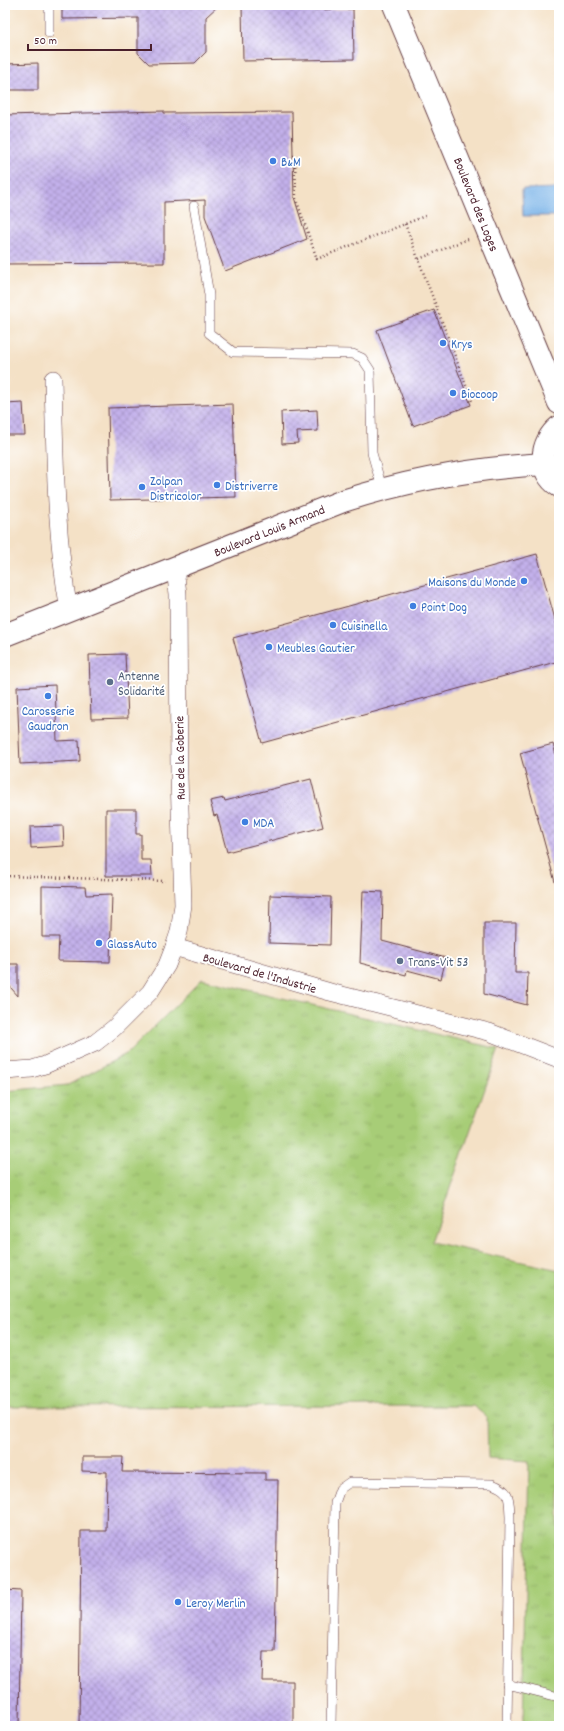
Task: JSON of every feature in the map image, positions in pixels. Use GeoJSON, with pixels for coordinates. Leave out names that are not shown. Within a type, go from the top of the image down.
{"type":"FeatureCollection","features":[{"type":"Feature","properties":{"kind":"street","name":"Boulevard des Loges"},"geometry":{"type":"LineString","coordinates":[[394,5],[559,403]]}},
{"type":"Feature","properties":{"kind":"street"},"geometry":{"type":"LineString","coordinates":[[53,379],[56,502],[61,561],[69,610]]}},
{"type":"Feature","properties":{"kind":"street"},"geometry":{"type":"LineString","coordinates":[[559,427],[551,435],[543,454],[544,464],[548,475],[559,486]]}},
{"type":"Feature","properties":{"kind":"street","name":"Boulevard Louis Armand"},"geometry":{"type":"LineString","coordinates":[[5,635],[343,501],[382,488],[442,475],[508,466],[544,464]]}},
{"type":"Feature","properties":{"kind":"street","name":"Rue de la Goberie"},"geometry":{"type":"LineString","coordinates":[[174,947],[182,918],[183,904],[179,777],[178,594],[175,568]]}},
{"type":"Feature","properties":{"kind":"street"},"geometry":{"type":"LineString","coordinates":[[5,1071],[32,1069],[45,1065],[95,1043],[114,1028],[150,992],[167,965],[174,947]]}},
{"type":"Feature","properties":{"kind":"street","name":"Boulevard de l'Industrie"},"geometry":{"type":"LineString","coordinates":[[174,947],[330,992],[489,1032],[559,1059]]}},
{"type":"Feature","properties":{"kind":"lane"},"geometry":{"type":"LineString","coordinates":[[49,5],[49,33]]}},
{"type":"Feature","properties":{"kind":"lane"},"geometry":{"type":"LineString","coordinates":[[194,206],[209,295],[209,333],[232,352],[353,354],[362,358],[370,370],[372,453],[382,488]]}},
{"type":"Feature","properties":{"kind":"lane"},"geometry":{"type":"LineString","coordinates":[[331,1726],[335,1503],[340,1489],[350,1482],[492,1484],[503,1488],[509,1498],[510,1517],[507,1726]]}},
{"type":"Feature","properties":{"kind":"lane"},"geometry":{"type":"LineString","coordinates":[[507,1684],[559,1697]]}},
{"type":"Feature","properties":{"kind":"path"},"geometry":{"type":"LineString","coordinates":[[293,156],[295,156],[296,199],[317,259],[425,216]]}},
{"type":"Feature","properties":{"kind":"path"},"geometry":{"type":"LineString","coordinates":[[405,224],[472,401]]}},
{"type":"Feature","properties":{"kind":"path"},"geometry":{"type":"LineString","coordinates":[[419,259],[468,239]]}},
{"type":"Feature","properties":{"kind":"path"},"geometry":{"type":"LineString","coordinates":[[5,876],[182,881]]}},
{"type":"Feature","properties":{"kind":"green space"},"geometry":{"type":"Polygon","coordinates":[[[202,979],[499,1049],[431,1242],[559,1270],[559,1726],[523,1726],[529,1461],[488,1458],[487,1417],[473,1406],[5,1407],[5,1091],[68,1085],[128,1053],[202,979]]]}},
{"type":"Feature","properties":{"kind":"water"},"geometry":{"type":"Polygon","coordinates":[[[559,188],[559,216],[523,216],[522,189],[559,188]]]}},
{"type":"Feature","properties":{"kind":"building"},"geometry":{"type":"Polygon","coordinates":[[[62,5],[219,5],[206,17],[206,52],[195,63],[149,64],[138,53],[138,18],[62,19],[62,5]]]}},
{"type":"Feature","properties":{"kind":"building"},"geometry":{"type":"Polygon","coordinates":[[[242,5],[302,5],[302,10],[353,9],[354,59],[243,61],[242,5]]]}},
{"type":"Feature","properties":{"kind":"building"},"geometry":{"type":"Polygon","coordinates":[[[38,63],[38,90],[5,90],[5,64],[38,63]]]}},
{"type":"Feature","properties":{"kind":"building"},"geometry":{"type":"Polygon","coordinates":[[[164,111],[164,113],[292,112],[294,197],[307,239],[225,271],[205,216],[205,200],[164,202],[164,263],[5,264],[5,115],[164,111]]]}},
{"type":"Feature","properties":{"kind":"building"},"geometry":{"type":"Polygon","coordinates":[[[434,310],[471,405],[413,426],[377,330],[434,310]]]}},
{"type":"Feature","properties":{"kind":"building"},"geometry":{"type":"Polygon","coordinates":[[[23,403],[25,435],[5,435],[5,404],[23,403]]]}},
{"type":"Feature","properties":{"kind":"building"},"geometry":{"type":"Polygon","coordinates":[[[233,404],[236,497],[110,500],[108,408],[233,404]]]}},
{"type":"Feature","properties":{"kind":"building"},"geometry":{"type":"Polygon","coordinates":[[[317,410],[318,431],[297,432],[298,443],[282,444],[281,412],[317,410]]]}},
{"type":"Feature","properties":{"kind":"building"},"geometry":{"type":"Polygon","coordinates":[[[537,554],[559,634],[559,661],[262,743],[233,638],[537,554]]]}},
{"type":"Feature","properties":{"kind":"building"},"geometry":{"type":"Polygon","coordinates":[[[125,654],[128,718],[91,719],[89,655],[125,654]]]}},
{"type":"Feature","properties":{"kind":"building"},"geometry":{"type":"Polygon","coordinates":[[[55,685],[57,741],[79,740],[80,761],[20,764],[17,687],[55,685]]]}},
{"type":"Feature","properties":{"kind":"building"},"geometry":{"type":"Polygon","coordinates":[[[553,744],[559,766],[559,881],[555,882],[520,753],[553,744]]]}},
{"type":"Feature","properties":{"kind":"building"},"geometry":{"type":"Polygon","coordinates":[[[311,779],[323,827],[227,852],[217,815],[214,816],[210,801],[224,798],[225,801],[311,779]]]}},
{"type":"Feature","properties":{"kind":"building"},"geometry":{"type":"Polygon","coordinates":[[[106,809],[136,809],[136,834],[141,834],[141,860],[151,860],[152,876],[106,876],[106,809]]]}},
{"type":"Feature","properties":{"kind":"building"},"geometry":{"type":"Polygon","coordinates":[[[63,826],[64,846],[31,848],[30,827],[63,826]]]}},
{"type":"Feature","properties":{"kind":"building"},"geometry":{"type":"Polygon","coordinates":[[[42,886],[85,887],[86,895],[112,894],[110,962],[58,961],[59,937],[42,937],[42,886]]]}},
{"type":"Feature","properties":{"kind":"building"},"geometry":{"type":"Polygon","coordinates":[[[363,891],[383,892],[382,941],[446,958],[441,979],[407,970],[406,975],[360,963],[363,891]]]}},
{"type":"Feature","properties":{"kind":"building"},"geometry":{"type":"Polygon","coordinates":[[[270,895],[331,897],[330,945],[269,943],[270,895]]]}},
{"type":"Feature","properties":{"kind":"building"},"geometry":{"type":"Polygon","coordinates":[[[484,923],[516,923],[515,973],[528,973],[527,1005],[484,994],[484,923]]]}},
{"type":"Feature","properties":{"kind":"building"},"geometry":{"type":"Polygon","coordinates":[[[5,964],[18,964],[18,996],[5,981],[5,964]]]}},
{"type":"Feature","properties":{"kind":"building","name":"Leroy Merlin"},"geometry":{"type":"Polygon","coordinates":[[[82,1457],[123,1457],[122,1472],[265,1473],[265,1480],[278,1480],[275,1652],[263,1652],[262,1681],[293,1681],[293,1726],[79,1726],[81,1531],[106,1531],[107,1472],[82,1471],[82,1457]]]}},
{"type":"Feature","properties":{"kind":"building"},"geometry":{"type":"Polygon","coordinates":[[[5,1590],[21,1591],[19,1726],[5,1726],[5,1590]]]}},
{"type":"Feature","properties":{"kind":"place","name":"B&M"},"geometry":{"type":"Point","coordinates":[273,161]}},
{"type":"Feature","properties":{"kind":"place","name":"Krys"},"geometry":{"type":"Point","coordinates":[443,343]}},
{"type":"Feature","properties":{"kind":"place","name":"Biocoop"},"geometry":{"type":"Point","coordinates":[453,393]}},
{"type":"Feature","properties":{"kind":"place","name":"Distriverre"},"geometry":{"type":"Point","coordinates":[217,485]}},
{"type":"Feature","properties":{"kind":"place","name":"Zolpan Districolor"},"geometry":{"type":"Point","coordinates":[142,487]}},
{"type":"Feature","properties":{"kind":"place","name":"Maisons du Monde"},"geometry":{"type":"Point","coordinates":[524,581]}},
{"type":"Feature","properties":{"kind":"place","name":"Point Dog"},"geometry":{"type":"Point","coordinates":[413,606]}},
{"type":"Feature","properties":{"kind":"place","name":"Cuisinella"},"geometry":{"type":"Point","coordinates":[333,625]}},
{"type":"Feature","properties":{"kind":"place","name":"Meubles Gautier"},"geometry":{"type":"Point","coordinates":[269,647]}},
{"type":"Feature","properties":{"kind":"place","name":"Antenne Solidarité"},"geometry":{"type":"Point","coordinates":[110,682]}},
{"type":"Feature","properties":{"kind":"place","name":"Carosserie Gaudron"},"geometry":{"type":"Point","coordinates":[48,696]}},
{"type":"Feature","properties":{"kind":"place","name":"MDA"},"geometry":{"type":"Point","coordinates":[245,822]}},
{"type":"Feature","properties":{"kind":"place","name":"GlassAuto"},"geometry":{"type":"Point","coordinates":[99,943]}},
{"type":"Feature","properties":{"kind":"place","name":"Trans-Vit 53"},"geometry":{"type":"Point","coordinates":[400,961]}},
{"type":"Feature","properties":{"kind":"place","name":"Leroy Merlin"},"geometry":{"type":"Point","coordinates":[178,1602]}}]}
